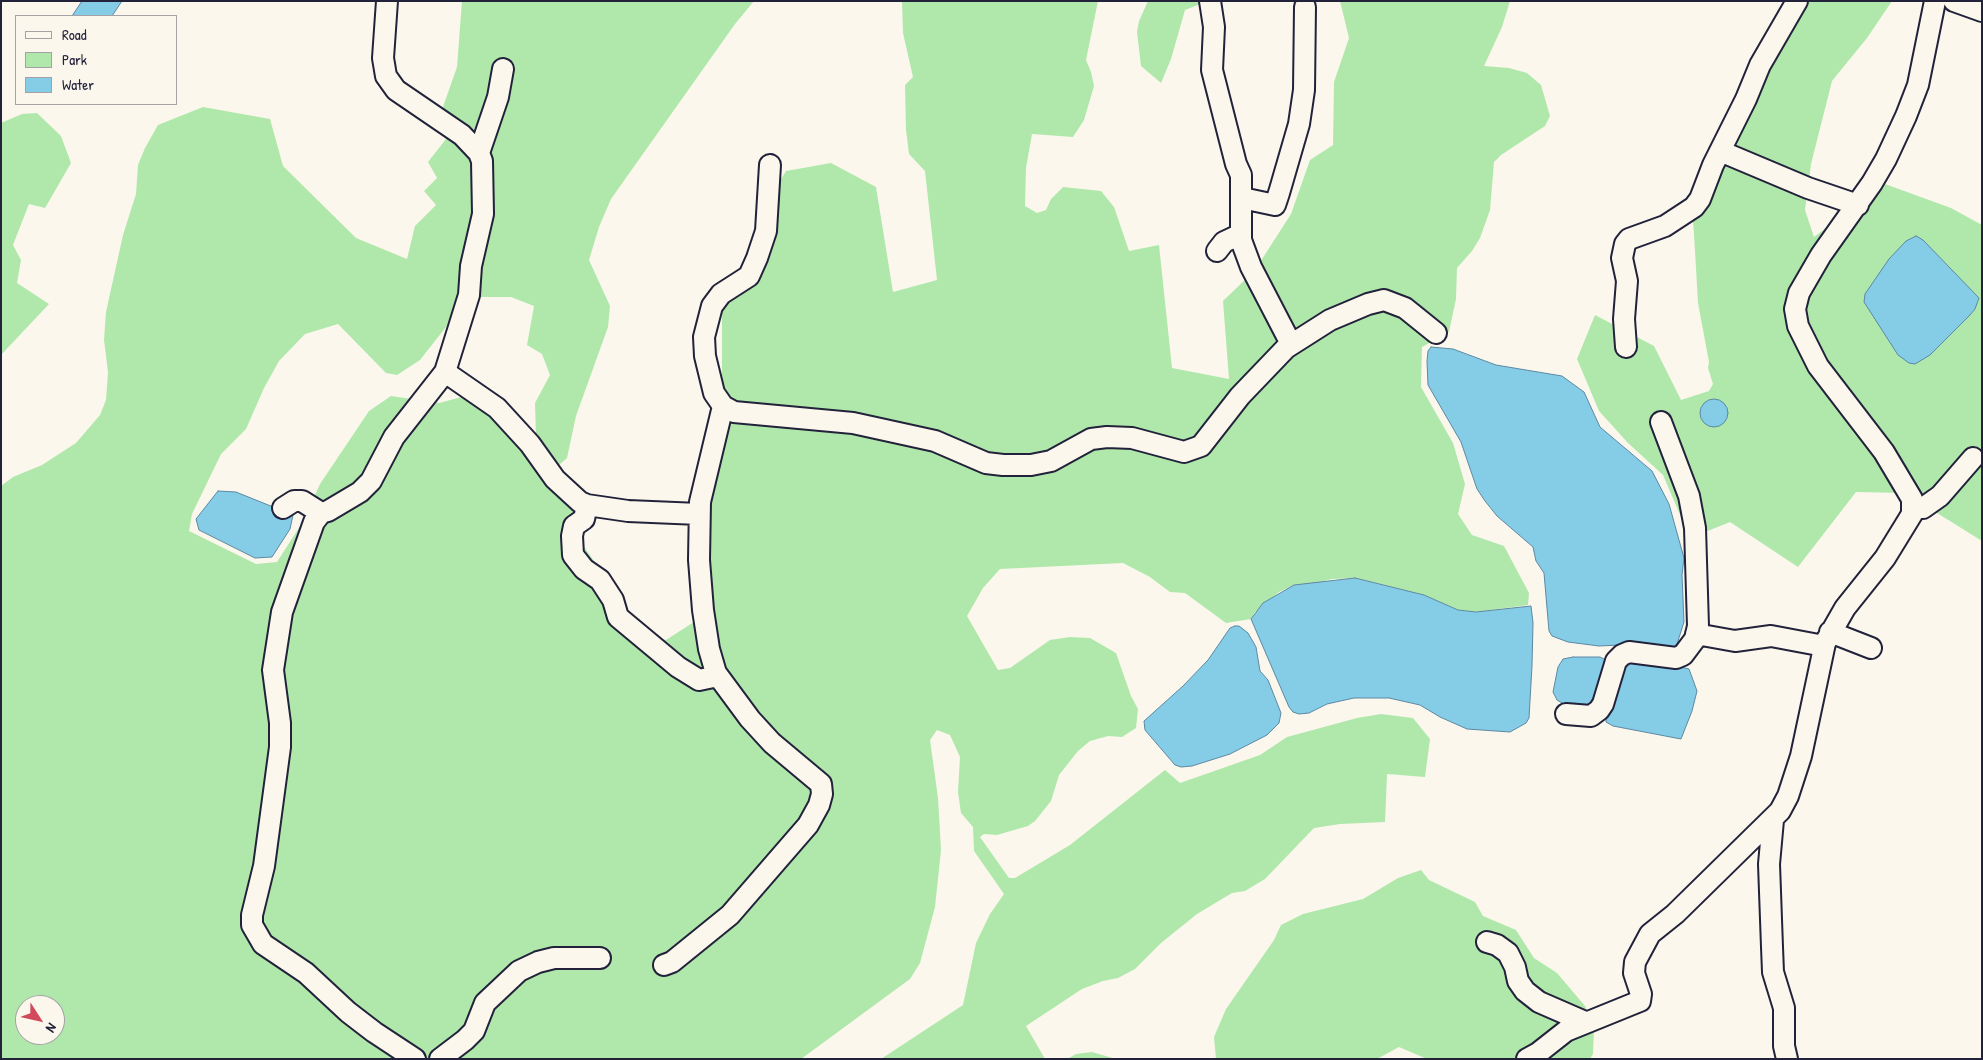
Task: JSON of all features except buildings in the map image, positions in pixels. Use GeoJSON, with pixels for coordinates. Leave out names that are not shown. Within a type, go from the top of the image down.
{"type":"FeatureCollection","features":[{"type":"Feature","properties":{"kind":"street"},"geometry":{"type":"LineString","coordinates":[[387,1],[383,58],[386,76],[396,90],[462,135],[479,152],[482,162],[482,214],[471,266],[469,295],[444,372],[394,437],[371,481],[360,492],[328,511],[321,513],[314,522],[282,612],[274,670],[280,722],[280,748],[264,866],[252,915],[252,926],[263,944],[306,973],[348,1012],[374,1032],[415,1059]]}},
{"type":"Feature","properties":{"kind":"street"},"geometry":{"type":"LineString","coordinates":[[1210,1],[1214,27],[1212,70],[1236,164],[1241,175],[1241,234],[1251,267],[1291,344]]}},
{"type":"Feature","properties":{"kind":"street"},"geometry":{"type":"LineString","coordinates":[[1626,347],[1624,319],[1627,281],[1622,258],[1625,244],[1630,239],[1665,226],[1694,207],[1704,193],[1720,151],[1746,99],[1760,65],[1797,1]]}},
{"type":"Feature","properties":{"kind":"street"},"geometry":{"type":"LineString","coordinates":[[1527,1059],[1538,1053],[1566,1031],[1636,1004],[1640,1000],[1641,994],[1634,973],[1635,962],[1640,949],[1650,934],[1773,820],[1788,796],[1799,764],[1827,639],[1845,608],[1898,540],[1913,506],[1912,499],[1884,452],[1818,366],[1796,318],[1795,310],[1799,293],[1821,255],[1858,206],[1886,159],[1906,116],[1918,85],[1935,1]]}},
{"type":"Feature","properties":{"kind":"street"},"geometry":{"type":"LineString","coordinates":[[1954,1],[1982,11]]}},
{"type":"Feature","properties":{"kind":"street"},"geometry":{"type":"LineString","coordinates":[[1242,198],[1275,205],[1279,194],[1299,124],[1304,90],[1305,7]]}},
{"type":"Feature","properties":{"kind":"street"},"geometry":{"type":"LineString","coordinates":[[479,152],[498,96],[503,69]]}},
{"type":"Feature","properties":{"kind":"street"},"geometry":{"type":"LineString","coordinates":[[1720,151],[1808,188],[1858,206]]}},
{"type":"Feature","properties":{"kind":"street"},"geometry":{"type":"LineString","coordinates":[[770,165],[766,231],[757,258],[749,276],[721,294],[712,306],[704,337],[705,356],[714,392],[723,406],[734,412],[853,423],[909,434],[936,441],[986,463],[1003,465],[1051,461],[1091,439],[1107,436],[1132,438],[1184,452],[1201,446],[1240,396],[1266,367],[1291,344],[1330,320],[1368,304],[1384,300],[1405,308],[1436,332]]}},
{"type":"Feature","properties":{"kind":"street"},"geometry":{"type":"LineString","coordinates":[[1217,251],[1224,242],[1241,234]]}},
{"type":"Feature","properties":{"kind":"street"},"geometry":{"type":"LineString","coordinates":[[444,372],[497,408],[530,444],[555,479],[569,494],[587,505],[628,510],[700,514]]}},
{"type":"Feature","properties":{"kind":"street"},"geometry":{"type":"LineString","coordinates":[[664,965],[672,962],[730,915],[808,825],[819,806],[822,794],[821,784],[761,731],[718,676],[709,649],[702,610],[699,560],[700,514],[705,477],[723,406]]}},
{"type":"Feature","properties":{"kind":"street"},"geometry":{"type":"LineString","coordinates":[[1566,714],[1591,716],[1599,710],[1603,704],[1614,667],[1622,654],[1629,652],[1676,658],[1683,655],[1692,645],[1696,634],[1698,626],[1695,528],[1689,496],[1661,422]]}},
{"type":"Feature","properties":{"kind":"street"},"geometry":{"type":"LineString","coordinates":[[1913,506],[1923,508],[1940,496],[1973,458]]}},
{"type":"Feature","properties":{"kind":"street"},"geometry":{"type":"LineString","coordinates":[[283,508],[294,501],[302,501],[321,513]]}},
{"type":"Feature","properties":{"kind":"street"},"geometry":{"type":"LineString","coordinates":[[587,505],[584,519],[574,526],[572,536],[573,555],[584,569],[600,580],[613,600],[618,617],[678,667],[699,680],[718,676]]}},
{"type":"Feature","properties":{"kind":"street"},"geometry":{"type":"LineString","coordinates":[[1696,634],[1734,641],[1771,636],[1827,639],[1871,648]]}},
{"type":"Feature","properties":{"kind":"street"},"geometry":{"type":"LineString","coordinates":[[1773,820],[1769,864],[1773,972],[1784,1008],[1784,1046],[1787,1059]]}},
{"type":"Feature","properties":{"kind":"street"},"geometry":{"type":"LineString","coordinates":[[1487,942],[1497,945],[1508,953],[1515,967],[1518,981],[1525,991],[1539,1002],[1586,1022]]}},
{"type":"Feature","properties":{"kind":"street"},"geometry":{"type":"LineString","coordinates":[[440,1059],[465,1040],[474,1030],[485,1002],[519,970],[554,958],[600,958]]}},
{"type":"Feature","properties":{"kind":"green space"},"geometry":{"type":"Polygon","coordinates":[[[462,1],[754,1],[735,24],[611,199],[599,227],[589,260],[610,306],[608,327],[576,416],[567,458],[559,465],[536,437],[535,403],[550,375],[542,354],[527,345],[534,306],[511,297],[458,297],[446,327],[420,360],[397,375],[386,373],[338,324],[305,334],[279,361],[264,388],[246,429],[221,454],[192,514],[189,531],[256,564],[277,562],[304,520],[320,484],[369,411],[391,396],[439,403],[473,394],[580,511],[580,541],[617,594],[632,632],[666,640],[714,609],[708,518],[722,419],[722,312],[748,258],[764,208],[786,171],[831,163],[876,187],[893,292],[937,280],[925,171],[909,154],[906,130],[905,85],[913,77],[903,33],[902,1],[1098,1],[1086,60],[1094,86],[1084,120],[1073,137],[1032,134],[1026,168],[1025,206],[1037,213],[1046,210],[1051,199],[1063,187],[1101,191],[1114,207],[1129,251],[1159,245],[1172,368],[1229,379],[1223,301],[1255,270],[1291,214],[1310,160],[1333,145],[1334,82],[1349,38],[1340,1],[1510,1],[1502,27],[1484,66],[1509,68],[1527,73],[1541,85],[1550,116],[1545,126],[1501,155],[1494,162],[1490,210],[1480,238],[1472,251],[1457,268],[1456,299],[1449,332],[1422,347],[1421,387],[1453,443],[1465,484],[1458,514],[1472,535],[1504,546],[1529,593],[1528,605],[1476,612],[1458,610],[1424,595],[1372,582],[1355,578],[1332,579],[1312,584],[1294,585],[1279,592],[1255,612],[1251,619],[1226,623],[1185,593],[1170,592],[1150,577],[1123,563],[1000,569],[983,588],[967,616],[998,670],[1010,668],[1050,640],[1070,637],[1090,638],[1116,653],[1131,696],[1138,709],[1136,728],[1122,737],[1108,736],[1090,741],[1078,751],[1059,775],[1051,801],[1035,821],[1028,826],[997,835],[984,834],[980,837],[1009,878],[1015,878],[1070,845],[1165,770],[1180,783],[1260,755],[1287,737],[1357,718],[1381,714],[1413,718],[1430,739],[1425,777],[1387,774],[1385,822],[1340,824],[1314,828],[1265,879],[1245,891],[1232,893],[1197,914],[1161,943],[1135,969],[1118,978],[1103,981],[1082,989],[1026,1026],[1045,1059],[881,1059],[963,1005],[976,943],[990,914],[1004,894],[974,851],[973,827],[961,813],[958,792],[960,757],[950,735],[937,730],[930,740],[938,798],[941,850],[935,907],[920,963],[910,979],[801,1059],[1,1059],[1,486],[13,477],[42,465],[76,443],[100,415],[106,400],[108,372],[104,340],[106,312],[123,235],[136,194],[138,165],[145,148],[158,125],[203,107],[270,119],[283,166],[356,238],[407,259],[415,226],[436,205],[424,191],[437,178],[428,162],[446,139],[437,124],[457,67],[462,1]]]}},
{"type":"Feature","properties":{"kind":"green space"},"geometry":{"type":"Polygon","coordinates":[[[1148,1],[1208,1],[1185,10],[1171,59],[1161,83],[1141,66],[1137,32],[1139,21],[1148,1]]]}},
{"type":"Feature","properties":{"kind":"green space"},"geometry":{"type":"Polygon","coordinates":[[[1807,1],[1892,1],[1867,38],[1832,81],[1811,164],[1805,210],[1814,237],[1885,184],[1951,208],[1982,225],[1982,541],[1905,493],[1856,492],[1798,567],[1730,522],[1690,538],[1663,475],[1628,443],[1599,411],[1577,359],[1595,315],[1654,346],[1681,400],[1709,391],[1713,384],[1708,368],[1709,362],[1698,303],[1693,222],[1689,218],[1751,100],[1807,1]]]}},
{"type":"Feature","properties":{"kind":"green space"},"geometry":{"type":"Polygon","coordinates":[[[37,113],[61,136],[71,163],[45,208],[29,204],[13,245],[21,260],[17,283],[49,304],[1,355],[1,123],[22,114],[37,113]]]}},
{"type":"Feature","properties":{"kind":"green space"},"geometry":{"type":"Polygon","coordinates":[[[1421,870],[1429,880],[1475,902],[1483,916],[1516,930],[1534,958],[1557,973],[1585,1006],[1594,1027],[1593,1054],[1590,1059],[1427,1059],[1399,1047],[1377,1059],[1216,1059],[1214,1037],[1226,1009],[1274,940],[1281,925],[1303,914],[1363,899],[1398,878],[1421,870]]]}},
{"type":"Feature","properties":{"kind":"green space"},"geometry":{"type":"Polygon","coordinates":[[[1092,1052],[1116,1059],[1067,1059],[1076,1054],[1092,1052]]]}},
{"type":"Feature","properties":{"kind":"water"},"geometry":{"type":"Polygon","coordinates":[[[82,1],[122,1],[113,15],[73,15],[82,1]]]}},
{"type":"Feature","properties":{"kind":"water"},"geometry":{"type":"Polygon","coordinates":[[[1916,236],[1923,240],[1979,298],[1975,309],[1969,316],[1930,355],[1915,364],[1909,363],[1898,355],[1864,302],[1865,294],[1889,259],[1906,241],[1916,236]]]}},
{"type":"Feature","properties":{"kind":"water"},"geometry":{"type":"Polygon","coordinates":[[[1431,347],[1453,349],[1496,365],[1562,376],[1584,392],[1600,427],[1652,471],[1669,504],[1684,558],[1682,575],[1684,622],[1677,644],[1672,648],[1642,644],[1599,646],[1568,642],[1552,636],[1549,631],[1544,573],[1536,561],[1533,547],[1497,516],[1477,489],[1461,442],[1428,385],[1427,361],[1428,351],[1431,347]]]}},
{"type":"Feature","properties":{"kind":"water"},"geometry":{"type":"Polygon","coordinates":[[[1714,399],[1724,403],[1728,413],[1724,423],[1714,427],[1704,423],[1700,413],[1704,403],[1714,399]]]}},
{"type":"Feature","properties":{"kind":"water"},"geometry":{"type":"Polygon","coordinates":[[[218,491],[236,492],[293,515],[290,529],[272,557],[255,558],[199,530],[196,519],[218,491]]]}},
{"type":"Feature","properties":{"kind":"water"},"geometry":{"type":"Polygon","coordinates":[[[1355,578],[1424,595],[1458,610],[1476,612],[1531,606],[1533,623],[1532,666],[1529,718],[1526,723],[1510,732],[1467,729],[1440,717],[1420,705],[1389,698],[1354,698],[1327,704],[1309,713],[1299,714],[1293,712],[1289,707],[1251,619],[1263,603],[1294,585],[1355,578]]]}},
{"type":"Feature","properties":{"kind":"water"},"geometry":{"type":"Polygon","coordinates":[[[1239,626],[1248,633],[1256,647],[1260,671],[1268,680],[1281,713],[1279,723],[1267,735],[1230,754],[1192,766],[1181,767],[1175,765],[1145,730],[1144,721],[1183,686],[1208,660],[1230,628],[1239,626]]]}},
{"type":"Feature","properties":{"kind":"water"},"geometry":{"type":"Polygon","coordinates":[[[1600,657],[1608,661],[1595,706],[1570,708],[1557,700],[1553,692],[1558,667],[1563,659],[1600,657]]]}},
{"type":"Feature","properties":{"kind":"water"},"geometry":{"type":"Polygon","coordinates":[[[1626,660],[1660,662],[1689,669],[1697,691],[1692,711],[1681,739],[1613,726],[1606,722],[1606,716],[1626,660]]]}}]}
